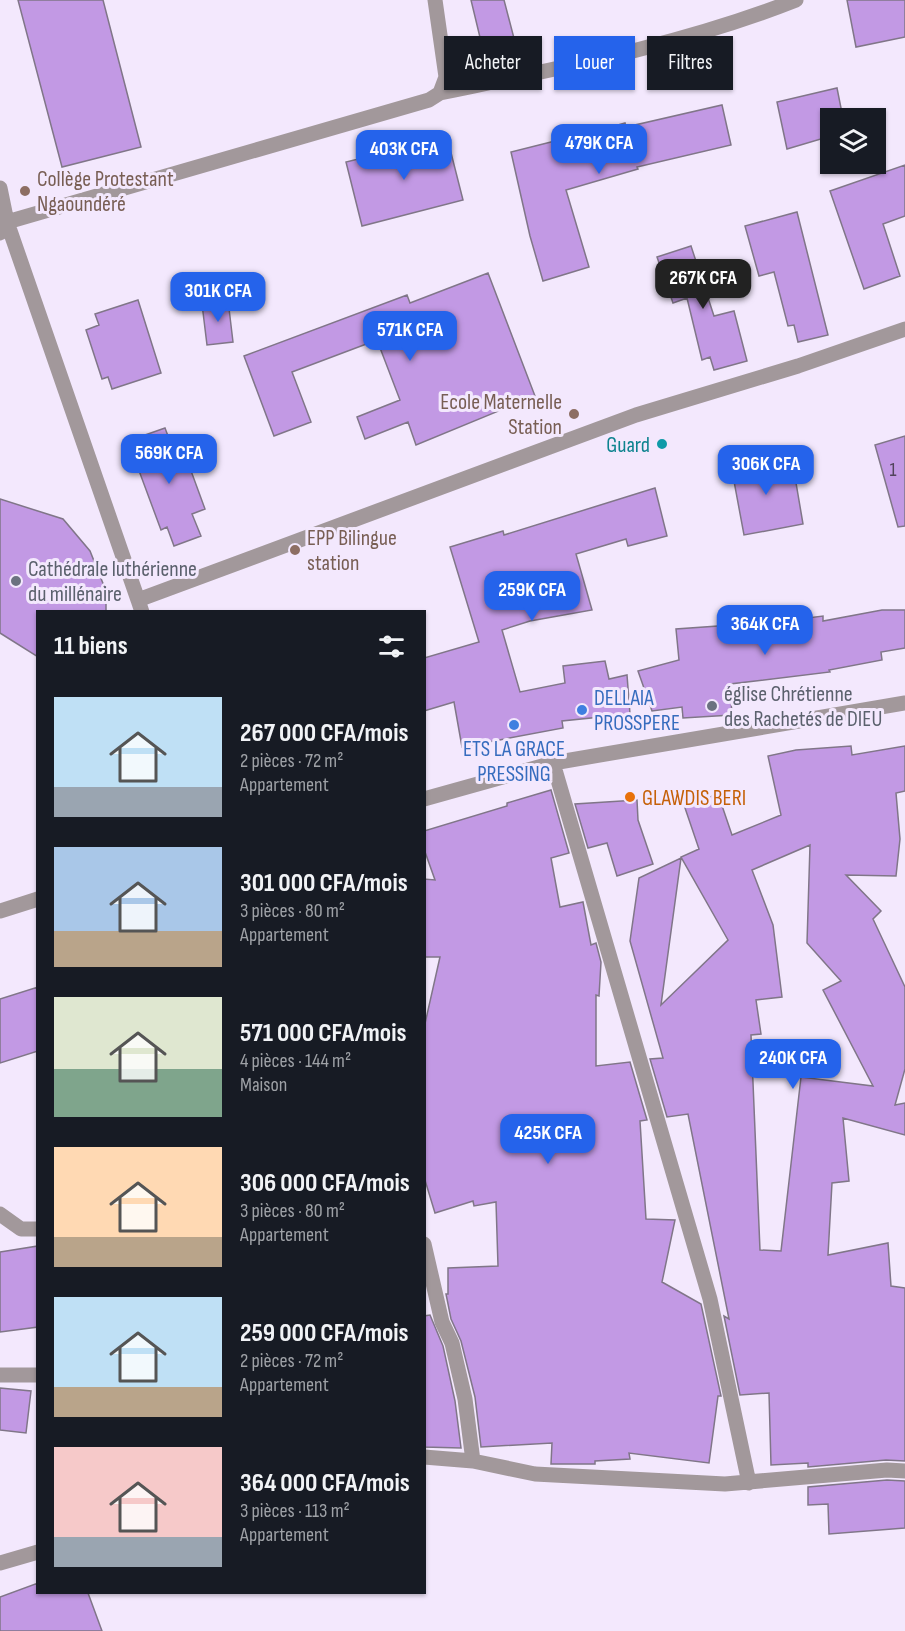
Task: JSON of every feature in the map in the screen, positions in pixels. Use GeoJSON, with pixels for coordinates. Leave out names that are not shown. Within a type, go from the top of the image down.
{"type":"FeatureCollection","features":[{"type":"Feature","properties":{"kind":"street"},"geometry":{"type":"LineString","coordinates":[[435,0],[446,77],[440,93]]}},
{"type":"Feature","properties":{"kind":"street"},"geometry":{"type":"LineString","coordinates":[[4,227],[429,100],[440,93],[682,39],[796,0]]}},
{"type":"Feature","properties":{"kind":"street"},"geometry":{"type":"LineString","coordinates":[[0,188],[4,227],[140,606],[636,415],[798,366],[905,329]]}},
{"type":"Feature","properties":{"kind":"street"},"geometry":{"type":"LineString","coordinates":[[426,798],[553,763],[905,703]]}},
{"type":"Feature","properties":{"kind":"street"},"geometry":{"type":"LineString","coordinates":[[553,763],[710,1299],[749,1482]]}},
{"type":"Feature","properties":{"kind":"street"},"geometry":{"type":"LineString","coordinates":[[0,911],[36,900]]}},
{"type":"Feature","properties":{"kind":"street"},"geometry":{"type":"LineString","coordinates":[[0,1214],[21,1229],[36,1229]]}},
{"type":"Feature","properties":{"kind":"street"},"geometry":{"type":"LineString","coordinates":[[426,1253],[442,1322],[452,1343],[465,1399],[472,1461]]}},
{"type":"Feature","properties":{"kind":"street"},"geometry":{"type":"LineString","coordinates":[[0,1375],[36,1375]]}},
{"type":"Feature","properties":{"kind":"street"},"geometry":{"type":"LineString","coordinates":[[426,1457],[472,1461],[535,1474],[725,1484],[887,1470],[905,1471]]}},
{"type":"Feature","properties":{"kind":"street"},"geometry":{"type":"LineString","coordinates":[[0,1563],[36,1553]]}},
{"type":"Feature","properties":{"kind":"building"},"geometry":{"type":"Polygon","coordinates":[[[18,0],[103,0],[141,147],[62,167],[18,0]]]}},
{"type":"Feature","properties":{"kind":"building"},"geometry":{"type":"Polygon","coordinates":[[[471,0],[504,0],[513,36],[480,36],[471,0]]]}},
{"type":"Feature","properties":{"kind":"building"},"geometry":{"type":"Polygon","coordinates":[[[847,0],[905,0],[905,37],[856,47],[847,0]]]}},
{"type":"Feature","properties":{"kind":"building"},"geometry":{"type":"Polygon","coordinates":[[[837,88],[841,108],[820,108],[820,139],[787,149],[777,102],[837,88]]]}},
{"type":"Feature","properties":{"kind":"building"},"geometry":{"type":"Polygon","coordinates":[[[722,105],[731,145],[637,167],[638,169],[566,190],[589,267],[543,281],[511,152],[555,141],[555,143],[625,123],[626,127],[722,105]]]}},
{"type":"Feature","properties":{"kind":"building"},"geometry":{"type":"Polygon","coordinates":[[[447,137],[463,200],[362,226],[346,162],[447,137]]]}},
{"type":"Feature","properties":{"kind":"building"},"geometry":{"type":"Polygon","coordinates":[[[905,165],[905,216],[883,224],[900,276],[864,289],[830,191],[879,174],[886,174],[886,172],[905,165]]]}},
{"type":"Feature","properties":{"kind":"building"},"geometry":{"type":"Polygon","coordinates":[[[797,212],[828,335],[798,342],[794,325],[788,326],[774,272],[759,276],[745,226],[797,212]]]}},
{"type":"Feature","properties":{"kind":"building"},"geometry":{"type":"Polygon","coordinates":[[[691,246],[714,316],[734,311],[747,361],[714,370],[710,357],[702,360],[687,298],[673,303],[657,257],[691,246]]]}},
{"type":"Feature","properties":{"kind":"building"},"geometry":{"type":"Polygon","coordinates":[[[488,273],[535,396],[416,445],[408,422],[365,439],[357,417],[400,400],[377,340],[292,372],[311,422],[274,436],[244,356],[407,295],[410,303],[488,273]]]}},
{"type":"Feature","properties":{"kind":"building"},"geometry":{"type":"Polygon","coordinates":[[[138,300],[161,373],[112,389],[108,377],[102,379],[86,330],[99,325],[95,314],[138,300]]]}},
{"type":"Feature","properties":{"kind":"building"},"geometry":{"type":"Polygon","coordinates":[[[228,300],[233,342],[207,345],[202,304],[228,300]]]}},
{"type":"Feature","properties":{"kind":"building"},"geometry":{"type":"Polygon","coordinates":[[[165,428],[174,452],[183,449],[205,509],[192,514],[201,536],[174,546],[167,527],[161,530],[128,441],[165,428]]]}},
{"type":"Feature","properties":{"kind":"building"},"geometry":{"type":"Polygon","coordinates":[[[905,436],[905,526],[898,527],[875,445],[905,436]]]}},
{"type":"Feature","properties":{"kind":"building"},"geometry":{"type":"Polygon","coordinates":[[[776,457],[779,473],[794,471],[803,524],[744,535],[731,465],[776,457]]]}},
{"type":"Feature","properties":{"kind":"building"},"geometry":{"type":"Polygon","coordinates":[[[655,488],[667,536],[628,546],[626,539],[576,554],[592,610],[530,621],[502,630],[520,692],[565,683],[563,666],[605,661],[609,679],[627,675],[630,714],[562,721],[563,728],[462,747],[454,702],[426,710],[426,657],[479,642],[450,547],[503,531],[504,535],[655,488]]]}},
{"type":"Feature","properties":{"kind":"building"},"geometry":{"type":"Polygon","coordinates":[[[0,499],[63,519],[90,551],[106,591],[106,610],[36,610],[36,656],[0,633],[0,499]]]}},
{"type":"Feature","properties":{"kind":"building"},"geometry":{"type":"Polygon","coordinates":[[[882,610],[905,610],[905,648],[881,652],[882,660],[829,670],[830,672],[730,684],[732,715],[683,718],[682,707],[652,711],[638,671],[679,660],[676,629],[732,625],[732,616],[760,615],[760,624],[823,616],[823,621],[882,610]]]}},
{"type":"Feature","properties":{"kind":"building"},"geometry":{"type":"Polygon","coordinates":[[[851,746],[852,755],[905,746],[905,791],[896,793],[900,839],[896,876],[846,875],[881,911],[873,919],[905,987],[905,1069],[895,1105],[905,1103],[905,1135],[843,1118],[849,1181],[832,1183],[828,1255],[888,1243],[891,1286],[905,1288],[905,1461],[886,1460],[808,1467],[808,1463],[771,1465],[769,1393],[740,1395],[724,1316],[729,1319],[688,1114],[667,1117],[650,1059],[663,1058],[630,941],[639,878],[681,858],[661,1005],[728,940],[681,857],[699,849],[684,805],[718,794],[732,835],[781,815],[768,756],[796,750],[851,746]],[[810,845],[752,870],[773,925],[782,997],[756,1000],[761,1034],[751,1035],[760,1250],[781,1251],[801,1077],[873,1086],[823,990],[841,981],[807,943],[810,845]]]}},
{"type":"Feature","properties":{"kind":"building"},"geometry":{"type":"Polygon","coordinates":[[[551,790],[569,853],[551,858],[560,907],[583,902],[591,945],[596,943],[601,962],[599,996],[596,995],[596,1066],[630,1062],[647,1120],[640,1121],[646,1219],[675,1220],[662,1282],[701,1304],[721,1396],[718,1396],[709,1463],[629,1453],[630,1459],[595,1461],[595,1464],[551,1464],[552,1443],[481,1447],[475,1397],[461,1341],[451,1319],[446,1294],[448,1294],[448,1268],[498,1266],[496,1202],[474,1206],[473,1201],[435,1213],[426,1184],[426,1019],[440,957],[426,957],[426,879],[435,880],[426,855],[426,830],[507,806],[507,803],[551,790]]]}},
{"type":"Feature","properties":{"kind":"building"},"geometry":{"type":"Polygon","coordinates":[[[637,800],[638,820],[653,864],[617,876],[607,843],[588,848],[575,804],[637,800]]]}},
{"type":"Feature","properties":{"kind":"building"},"geometry":{"type":"Polygon","coordinates":[[[36,988],[36,1052],[0,1063],[0,999],[36,988]]]}},
{"type":"Feature","properties":{"kind":"building"},"geometry":{"type":"Polygon","coordinates":[[[36,1246],[36,1327],[0,1332],[0,1252],[36,1246]]]}},
{"type":"Feature","properties":{"kind":"building"},"geometry":{"type":"Polygon","coordinates":[[[430,1315],[443,1346],[455,1401],[461,1448],[426,1447],[426,1316],[430,1315]]]}},
{"type":"Feature","properties":{"kind":"building"},"geometry":{"type":"Polygon","coordinates":[[[0,1388],[31,1391],[26,1433],[0,1430],[0,1388]]]}},
{"type":"Feature","properties":{"kind":"building"},"geometry":{"type":"Polygon","coordinates":[[[887,1480],[905,1481],[905,1528],[829,1534],[828,1504],[808,1505],[808,1487],[887,1480]]]}},
{"type":"Feature","properties":{"kind":"building"},"geometry":{"type":"Polygon","coordinates":[[[36,1584],[36,1594],[88,1594],[102,1631],[0,1631],[0,1597],[36,1584]]]}},
{"type":"Feature","properties":{"kind":"place","name":"Collège Protestant Ngaoundéré"},"geometry":{"type":"Point","coordinates":[25,191]}},
{"type":"Feature","properties":{"kind":"place","name":"Ecole Maternelle Station"},"geometry":{"type":"Point","coordinates":[574,414]}},
{"type":"Feature","properties":{"kind":"place","name":"Guard"},"geometry":{"type":"Point","coordinates":[662,444]}},
{"type":"Feature","properties":{"kind":"place","name":"EPP Bilingue station"},"geometry":{"type":"Point","coordinates":[295,550]}},
{"type":"Feature","properties":{"kind":"place","name":"Cathédrale luthérienne du millénaire"},"geometry":{"type":"Point","coordinates":[16,581]}},
{"type":"Feature","properties":{"kind":"place","name":"église Chrétienne des Rachetés de DIEU"},"geometry":{"type":"Point","coordinates":[712,706]}},
{"type":"Feature","properties":{"kind":"place","name":"DELLAIA PROSSPERE"},"geometry":{"type":"Point","coordinates":[582,710]}},
{"type":"Feature","properties":{"kind":"place","name":"ETS LA GRACE PRESSING"},"geometry":{"type":"Point","coordinates":[514,725]}},
{"type":"Feature","properties":{"kind":"place","name":"GLAWDIS BERI"},"geometry":{"type":"Point","coordinates":[630,797]}}]}
